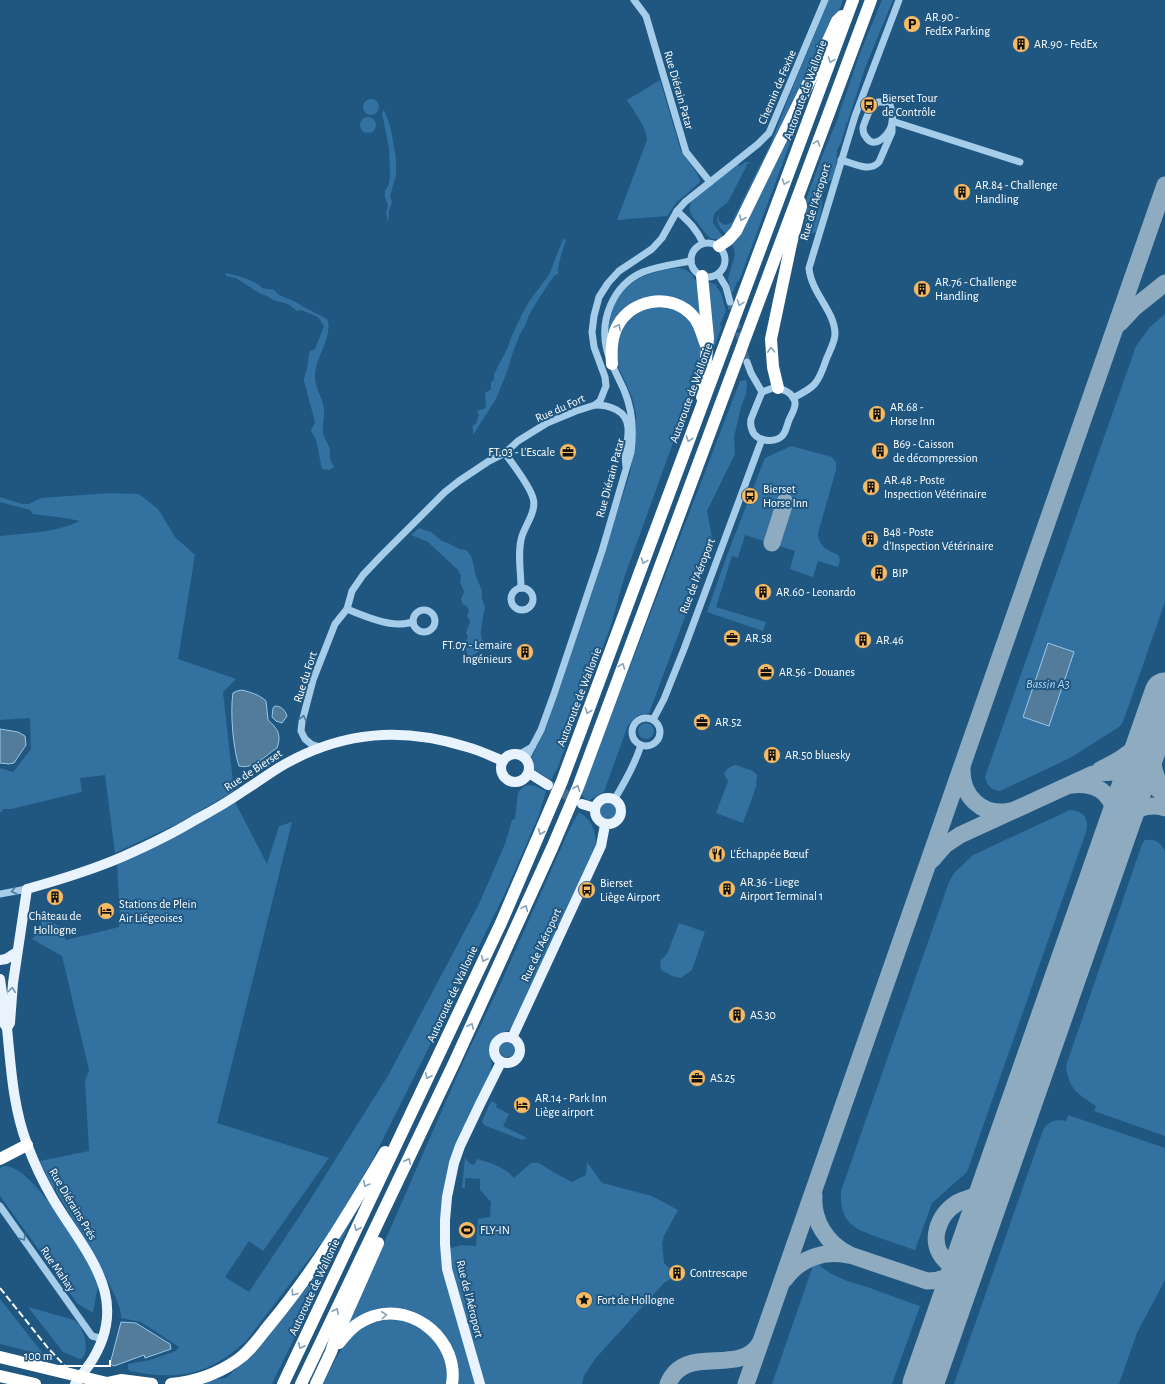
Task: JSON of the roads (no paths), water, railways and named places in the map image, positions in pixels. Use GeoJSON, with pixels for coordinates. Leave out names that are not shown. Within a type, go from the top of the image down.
{"type":"FeatureCollection","features":[{"type":"Feature","properties":{"kind":"highway"},"geometry":{"type":"LineString","coordinates":[[302,1384],[510,940],[578,787],[871,0]]}},
{"type":"Feature","properties":{"kind":"highway"},"geometry":{"type":"LineString","coordinates":[[719,246],[728,240],[736,231],[813,74],[837,21],[851,5]]}},
{"type":"Feature","properties":{"kind":"highway","name":"Autoroute de Wallonie"},"geometry":{"type":"LineString","coordinates":[[285,1381],[501,923],[562,781],[851,5]]}},
{"type":"Feature","properties":{"kind":"highway"},"geometry":{"type":"LineString","coordinates":[[778,388],[773,367],[771,340],[791,244],[801,206],[798,193]]}},
{"type":"Feature","properties":{"kind":"highway"},"geometry":{"type":"LineString","coordinates":[[702,276],[707,333],[705,370],[701,381],[703,403]]}},
{"type":"Feature","properties":{"kind":"highway"},"geometry":{"type":"LineString","coordinates":[[612,364],[613,342],[619,324],[631,310],[645,304],[664,301],[685,309],[698,322],[706,345]]}},
{"type":"Feature","properties":{"kind":"highway"},"geometry":{"type":"LineString","coordinates":[[0,1152],[26,1141]]}},
{"type":"Feature","properties":{"kind":"highway"},"geometry":{"type":"LineString","coordinates":[[0,1159],[26,1141]]}},
{"type":"Feature","properties":{"kind":"highway"},"geometry":{"type":"LineString","coordinates":[[171,1384],[197,1380],[220,1371],[238,1360],[250,1348],[282,1309],[347,1217],[385,1151],[397,1142]]}},
{"type":"Feature","properties":{"kind":"highway"},"geometry":{"type":"LineString","coordinates":[[316,1384],[392,1210],[391,1196]]}},
{"type":"Feature","properties":{"kind":"highway"},"geometry":{"type":"LineString","coordinates":[[331,1352],[348,1331],[365,1320],[376,1316],[401,1314],[421,1322],[431,1328],[444,1344],[450,1355],[453,1377],[452,1384]]}},
{"type":"Feature","properties":{"kind":"highway"},"geometry":{"type":"LineString","coordinates":[[0,1358],[109,1383],[121,1380],[152,1384]]}},
{"type":"Feature","properties":{"kind":"highway"},"geometry":{"type":"LineString","coordinates":[[0,1376],[35,1384]]}},
{"type":"Feature","properties":{"kind":"main road","name":"Rue de Bierset"},"geometry":{"type":"LineString","coordinates":[[27,889],[77,874],[121,858],[160,840],[236,796],[283,765],[319,747],[366,736],[384,734],[413,736],[441,740],[468,747],[503,761]]}},
{"type":"Feature","properties":{"kind":"main road"},"geometry":{"type":"LineString","coordinates":[[510,756],[522,757],[529,768],[529,773],[518,782],[508,781],[502,772],[501,766],[503,761],[510,756]]}},
{"type":"Feature","properties":{"kind":"main road"},"geometry":{"type":"LineString","coordinates":[[529,773],[548,785]]}},
{"type":"Feature","properties":{"kind":"main road"},"geometry":{"type":"LineString","coordinates":[[605,798],[614,800],[619,803],[621,808],[619,818],[611,825],[600,823],[594,814],[595,808],[600,800],[605,798]]}},
{"type":"Feature","properties":{"kind":"main road"},"geometry":{"type":"LineString","coordinates":[[582,804],[595,808]]}},
{"type":"Feature","properties":{"kind":"main road","name":"Rue de l'Aéroport"},"geometry":{"type":"LineString","coordinates":[[512,1038],[601,846],[605,825]]}},
{"type":"Feature","properties":{"kind":"main road","name":"Rue Diérains Prés"},"geometry":{"type":"LineString","coordinates":[[7,1028],[10,1022],[11,999],[18,942],[21,936],[27,889]]}},
{"type":"Feature","properties":{"kind":"main road"},"geometry":{"type":"LineString","coordinates":[[0,960],[6,959],[17,952]]}},
{"type":"Feature","properties":{"kind":"main road","name":"Rue Diérains Prés"},"geometry":{"type":"LineString","coordinates":[[0,979],[3,1001],[3,1022],[7,1028],[14,1100],[26,1141],[52,1198],[84,1246],[99,1273],[105,1290],[107,1308],[103,1339],[98,1351],[75,1384]]}},
{"type":"Feature","properties":{"kind":"main road"},"geometry":{"type":"LineString","coordinates":[[504,1037],[512,1038],[516,1040],[520,1047],[519,1055],[512,1062],[501,1062],[495,1056],[495,1044],[504,1037]]}},
{"type":"Feature","properties":{"kind":"main road","name":"Rue de l'Aéroport"},"geometry":{"type":"LineString","coordinates":[[480,1384],[447,1269],[445,1220],[447,1197],[456,1157],[501,1062]]}},
{"type":"Feature","properties":{"kind":"street","name":"Rue Diérain Patar"},"geometry":{"type":"LineString","coordinates":[[634,0],[646,16],[686,152],[710,182]]}},
{"type":"Feature","properties":{"kind":"street","name":"Chemin de Fexhe"},"geometry":{"type":"LineString","coordinates":[[710,182],[758,144],[769,133],[825,0]]}},
{"type":"Feature","properties":{"kind":"street","name":"Rue de l'Aéroport"},"geometry":{"type":"LineString","coordinates":[[793,398],[810,389],[820,379],[835,335],[834,326],[830,316],[812,285],[809,276],[809,268],[860,99],[899,0]]}},
{"type":"Feature","properties":{"kind":"street"},"geometry":{"type":"LineString","coordinates":[[841,160],[865,168],[870,168],[877,165],[892,132],[892,121],[890,105],[884,102],[878,102],[871,106],[863,128],[866,139],[870,142],[875,143],[883,139],[890,130],[892,121]]}},
{"type":"Feature","properties":{"kind":"street"},"geometry":{"type":"LineString","coordinates":[[892,121],[1020,162]]}},
{"type":"Feature","properties":{"kind":"street","name":"Rue du Fort"},"geometry":{"type":"LineString","coordinates":[[319,747],[311,744],[305,739],[300,731],[313,680],[335,624],[348,609],[352,591],[381,556],[446,492],[489,461],[505,453],[518,441],[547,423],[576,410],[595,405],[600,401],[606,386],[605,377],[594,347],[592,332],[599,297],[619,270],[652,249],[662,238],[677,211],[710,182]]}},
{"type":"Feature","properties":{"kind":"street"},"geometry":{"type":"LineString","coordinates":[[677,211],[693,225],[704,243]]}},
{"type":"Feature","properties":{"kind":"street"},"geometry":{"type":"LineString","coordinates":[[709,242],[719,246],[725,255],[726,260],[725,266],[718,274],[713,276],[702,276],[694,270],[691,262],[694,250],[704,243],[709,242]]}},
{"type":"Feature","properties":{"kind":"street","name":"Rue Diérain Patar"},"geometry":{"type":"LineString","coordinates":[[522,757],[532,747],[541,730],[602,551],[627,468],[633,437],[632,413],[612,364],[605,340],[605,321],[611,302],[631,279],[644,272],[691,262]]}},
{"type":"Feature","properties":{"kind":"street"},"geometry":{"type":"LineString","coordinates":[[718,274],[726,287],[730,302]]}},
{"type":"Feature","properties":{"kind":"street"},"geometry":{"type":"LineString","coordinates":[[747,362],[751,373],[762,392]]}},
{"type":"Feature","properties":{"kind":"street"},"geometry":{"type":"LineString","coordinates":[[778,388],[784,390],[793,398],[795,405],[782,435],[773,440],[762,439],[754,433],[750,419],[762,392],[767,389],[778,388]]}},
{"type":"Feature","properties":{"kind":"street"},"geometry":{"type":"LineString","coordinates":[[595,405],[606,405],[613,408],[624,417],[628,426],[624,457],[627,468]]}},
{"type":"Feature","properties":{"kind":"street","name":"Rue de l'Aéroport"},"geometry":{"type":"LineString","coordinates":[[653,720],[664,699],[684,649],[762,439]]}},
{"type":"Feature","properties":{"kind":"street"},"geometry":{"type":"LineString","coordinates":[[505,453],[528,487],[533,498],[534,508],[522,536],[519,551],[521,588]]}},
{"type":"Feature","properties":{"kind":"street"},"geometry":{"type":"LineString","coordinates":[[348,609],[364,616],[394,624],[413,622]]}},
{"type":"Feature","properties":{"kind":"street"},"geometry":{"type":"LineString","coordinates":[[648,718],[653,720],[659,727],[660,731],[657,739],[648,745],[641,745],[634,738],[632,728],[638,720],[648,718]]}},
{"type":"Feature","properties":{"kind":"street"},"geometry":{"type":"LineString","coordinates":[[614,800],[625,784],[641,745]]}},
{"type":"Feature","properties":{"kind":"street"},"geometry":{"type":"LineString","coordinates":[[0,894],[27,889]]}},
{"type":"Feature","properties":{"kind":"street","name":"Rue Mahay"},"geometry":{"type":"LineString","coordinates":[[0,1206],[92,1336],[103,1339]]}},
{"type":"Feature","properties":{"kind":"water","name":"Bassin A3"},"geometry":{"type":"Polygon","coordinates":[[[1048,643],[1074,652],[1049,726],[1023,717],[1048,643]]]}},
{"type":"Feature","properties":{"kind":"water"},"geometry":{"type":"Polygon","coordinates":[[[242,690],[258,695],[266,701],[268,720],[274,726],[279,735],[277,748],[254,764],[244,767],[239,766],[237,759],[232,720],[233,693],[242,690]]]}},
{"type":"Feature","properties":{"kind":"water"},"geometry":{"type":"Polygon","coordinates":[[[275,706],[284,710],[287,716],[282,723],[276,721],[272,717],[273,708],[275,706]]]}},
{"type":"Feature","properties":{"kind":"water"},"geometry":{"type":"Polygon","coordinates":[[[0,729],[18,732],[25,736],[26,745],[14,763],[0,763],[0,729]]]}},
{"type":"Feature","properties":{"kind":"water"},"geometry":{"type":"Polygon","coordinates":[[[121,1322],[136,1323],[170,1344],[171,1349],[145,1358],[144,1355],[114,1366],[110,1364],[121,1322]]]}},
{"type":"Feature","properties":{"kind":"tunnel"},"geometry":{"type":"LineString","coordinates":[[730,302],[747,362]]}},
{"type":"Feature","properties":{"kind":"tunnel"},"geometry":{"type":"LineString","coordinates":[[548,785],[579,802]]}},
{"type":"Feature","properties":{"kind":"railway"},"geometry":{"type":"LineString","coordinates":[[0,1288],[48,1348],[82,1384]]}},
{"type":"Feature","properties":{"kind":"place","name":"AR.90 - FedEx Parking"},"geometry":{"type":"Point","coordinates":[912,24]}},
{"type":"Feature","properties":{"kind":"place","name":"AR.90 - FedEx"},"geometry":{"type":"Point","coordinates":[1021,44]}},
{"type":"Feature","properties":{"kind":"place","name":"Bierset Tour de Contrôle"},"geometry":{"type":"Point","coordinates":[869,105]}},
{"type":"Feature","properties":{"kind":"place","name":"AR.84 - Challenge Handling"},"geometry":{"type":"Point","coordinates":[962,192]}},
{"type":"Feature","properties":{"kind":"place","name":"AR.76 - Challenge Handling"},"geometry":{"type":"Point","coordinates":[922,289]}},
{"type":"Feature","properties":{"kind":"place","name":"AR.68 - Horse Inn"},"geometry":{"type":"Point","coordinates":[877,414]}},
{"type":"Feature","properties":{"kind":"place","name":"B69 - Caisson de décompression"},"geometry":{"type":"Point","coordinates":[880,451]}},
{"type":"Feature","properties":{"kind":"place","name":"FT.03 - L'Escale"},"geometry":{"type":"Point","coordinates":[568,452]}},
{"type":"Feature","properties":{"kind":"place","name":"AR.48 - Poste Inspection Vétérinaire"},"geometry":{"type":"Point","coordinates":[871,487]}},
{"type":"Feature","properties":{"kind":"place","name":"Bierset Horse Inn"},"geometry":{"type":"Point","coordinates":[750,496]}},
{"type":"Feature","properties":{"kind":"place","name":"B48 - Poste d'Inspection Vétérinaire"},"geometry":{"type":"Point","coordinates":[870,539]}},
{"type":"Feature","properties":{"kind":"place","name":"BIP"},"geometry":{"type":"Point","coordinates":[879,573]}},
{"type":"Feature","properties":{"kind":"place","name":"AR.60 - Leonardo"},"geometry":{"type":"Point","coordinates":[763,592]}},
{"type":"Feature","properties":{"kind":"place","name":"AR.58"},"geometry":{"type":"Point","coordinates":[732,638]}},
{"type":"Feature","properties":{"kind":"place","name":"AR.46"},"geometry":{"type":"Point","coordinates":[863,640]}},
{"type":"Feature","properties":{"kind":"place","name":"FT.07 - Lemaire Ingénieurs"},"geometry":{"type":"Point","coordinates":[525,652]}},
{"type":"Feature","properties":{"kind":"place","name":"AR.56 - Douanes"},"geometry":{"type":"Point","coordinates":[766,672]}},
{"type":"Feature","properties":{"kind":"place","name":"AR.52"},"geometry":{"type":"Point","coordinates":[702,722]}},
{"type":"Feature","properties":{"kind":"place","name":"AR.50 bluesky"},"geometry":{"type":"Point","coordinates":[772,755]}},
{"type":"Feature","properties":{"kind":"place","name":"L'Échappée Bœuf"},"geometry":{"type":"Point","coordinates":[717,854]}},
{"type":"Feature","properties":{"kind":"place","name":"AR.36 - Liege Airport Terminal 1"},"geometry":{"type":"Point","coordinates":[727,889]}},
{"type":"Feature","properties":{"kind":"place","name":"Bierset Liège Airport"},"geometry":{"type":"Point","coordinates":[587,890]}},
{"type":"Feature","properties":{"kind":"place","name":"Château de Hollogne"},"geometry":{"type":"Point","coordinates":[55,897]}},
{"type":"Feature","properties":{"kind":"place","name":"Stations de Plein Air Liégeoises"},"geometry":{"type":"Point","coordinates":[106,911]}},
{"type":"Feature","properties":{"kind":"place","name":"AS.30"},"geometry":{"type":"Point","coordinates":[737,1015]}},
{"type":"Feature","properties":{"kind":"place","name":"AS.25"},"geometry":{"type":"Point","coordinates":[697,1078]}},
{"type":"Feature","properties":{"kind":"place","name":"AR.14 - Park Inn Liège airport"},"geometry":{"type":"Point","coordinates":[522,1105]}},
{"type":"Feature","properties":{"kind":"place","name":"FLY-IN"},"geometry":{"type":"Point","coordinates":[467,1230]}},
{"type":"Feature","properties":{"kind":"place","name":"Contrescape"},"geometry":{"type":"Point","coordinates":[677,1273]}},
{"type":"Feature","properties":{"kind":"place","name":"Fort de Hollogne"},"geometry":{"type":"Point","coordinates":[584,1300]}}]}
